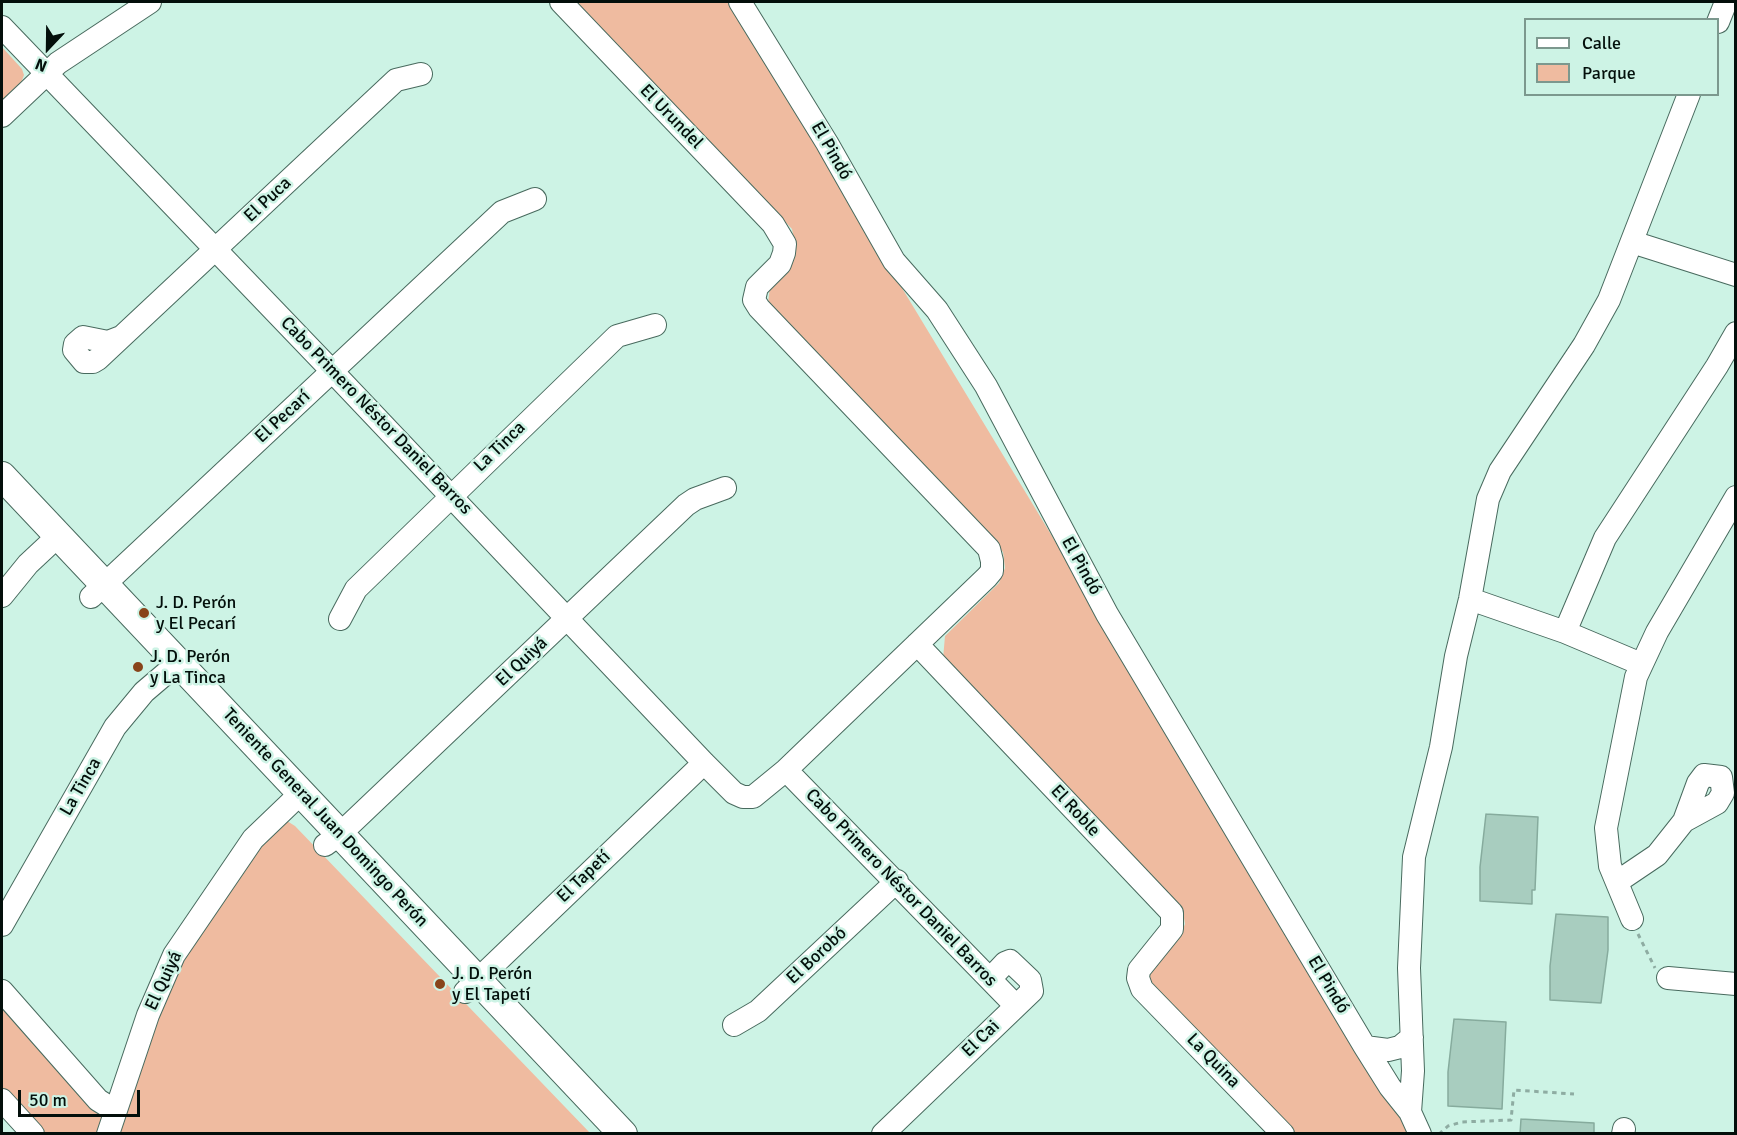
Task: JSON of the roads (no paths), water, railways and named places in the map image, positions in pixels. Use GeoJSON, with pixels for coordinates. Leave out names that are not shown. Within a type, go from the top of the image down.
{"type":"FeatureCollection","features":[{"type":"Feature","properties":{"kind":"main road","name":"Teniente General Juan Domingo Perón"},"geometry":{"type":"LineString","coordinates":[[2,476],[51,542],[471,986],[623,1134]]}},
{"type":"Feature","properties":{"kind":"main road","name":"Teniente General Juan Domingo Perón"},"geometry":{"type":"LineString","coordinates":[[2,503],[51,542]]}},
{"type":"Feature","properties":{"kind":"main road","name":"Teniente General Juan Domingo Perón"},"geometry":{"type":"LineString","coordinates":[[471,986],[598,1134]]}},
{"type":"Feature","properties":{"kind":"street"},"geometry":{"type":"LineString","coordinates":[[2,116],[47,72],[150,2]]}},
{"type":"Feature","properties":{"kind":"street","name":"El Urundel"},"geometry":{"type":"LineString","coordinates":[[561,2],[780,233],[785,243],[784,253],[780,264],[757,287],[754,300],[759,308],[988,549],[992,571],[918,644]]}},
{"type":"Feature","properties":{"kind":"street","name":"El Pindó"},"geometry":{"type":"LineString","coordinates":[[740,2],[827,142],[894,261],[937,310],[981,377],[1107,614],[1365,1047],[1390,1087],[1410,1112],[1420,1134]]}},
{"type":"Feature","properties":{"kind":"street","name":"Cabo Primero Néstor Daniel Barros"},"geometry":{"type":"LineString","coordinates":[[2,27],[333,370],[734,793],[743,797],[753,797],[786,770],[897,881],[990,979]]}},
{"type":"Feature","properties":{"kind":"street","name":"El Puca"},"geometry":{"type":"LineString","coordinates":[[121,337],[396,80],[421,74]]}},
{"type":"Feature","properties":{"kind":"street"},"geometry":{"type":"LineString","coordinates":[[1410,1112],[1412,1037],[1409,968],[1414,857],[1442,747],[1456,656],[1470,599],[1484,515],[1492,486],[1598,322],[1632,242],[1688,96]]}},
{"type":"Feature","properties":{"kind":"street","name":"El Pecarí"},"geometry":{"type":"LineString","coordinates":[[98,591],[502,212],[535,199]]}},
{"type":"Feature","properties":{"kind":"street"},"geometry":{"type":"LineString","coordinates":[[1632,242],[1736,275]]}},
{"type":"Feature","properties":{"kind":"street","name":"La Tinca"},"geometry":{"type":"LineString","coordinates":[[340,620],[356,589],[617,336],[655,325]]}},
{"type":"Feature","properties":{"kind":"street"},"geometry":{"type":"LineString","coordinates":[[1565,632],[1605,538],[1736,333]]}},
{"type":"Feature","properties":{"kind":"street","name":"El Quiyá"},"geometry":{"type":"LineString","coordinates":[[332,839],[686,505],[695,499],[725,488]]}},
{"type":"Feature","properties":{"kind":"street"},"geometry":{"type":"LineString","coordinates":[[1632,919],[1610,866],[1606,828],[1631,695],[1641,664],[1736,497]]}},
{"type":"Feature","properties":{"kind":"street"},"geometry":{"type":"LineString","coordinates":[[2,596],[51,542]]}},
{"type":"Feature","properties":{"kind":"street"},"geometry":{"type":"LineString","coordinates":[[1470,599],[1565,632],[1641,664]]}},
{"type":"Feature","properties":{"kind":"street"},"geometry":{"type":"LineString","coordinates":[[786,770],[918,644]]}},
{"type":"Feature","properties":{"kind":"street","name":"El Roble"},"geometry":{"type":"LineString","coordinates":[[918,644],[1172,913],[1172,929],[1139,970],[1138,978],[1142,988]]}},
{"type":"Feature","properties":{"kind":"street","name":"La Tinca"},"geometry":{"type":"LineString","coordinates":[[2,925],[116,727],[144,692],[171,669]]}},
{"type":"Feature","properties":{"kind":"street","name":"El Tapetí"},"geometry":{"type":"LineString","coordinates":[[471,986],[704,763]]}},
{"type":"Feature","properties":{"kind":"street","name":"El Quiyá"},"geometry":{"type":"LineString","coordinates":[[108,1134],[114,1110],[148,1015],[174,954],[253,839],[294,799]]}},
{"type":"Feature","properties":{"kind":"street"},"geometry":{"type":"LineString","coordinates":[[1617,882],[1657,855],[1684,821]]}},
{"type":"Feature","properties":{"kind":"street","name":"El Borobó"},"geometry":{"type":"LineString","coordinates":[[734,1025],[758,1011],[897,881]]}},
{"type":"Feature","properties":{"kind":"street","name":"El Cai"},"geometry":{"type":"LineString","coordinates":[[883,1134],[1032,991],[1032,984],[1014,963],[1005,963],[990,979]]}},
{"type":"Feature","properties":{"kind":"street"},"geometry":{"type":"LineString","coordinates":[[1668,978],[1736,984]]}},
{"type":"Feature","properties":{"kind":"street","name":"La Quina"},"geometry":{"type":"LineString","coordinates":[[1142,988],[1283,1134]]}},
{"type":"Feature","properties":{"kind":"street"},"geometry":{"type":"LineString","coordinates":[[2,991],[98,1100],[114,1110]]}},
{"type":"Feature","properties":{"kind":"street"},"geometry":{"type":"LineString","coordinates":[[1365,1047],[1388,1050],[1400,1047],[1412,1037]]}},
{"type":"Feature","properties":{"kind":"street"},"geometry":{"type":"LineString","coordinates":[[2,1100],[33,1134]]}},
{"type":"Feature","properties":{"kind":"place","name":"J. D. Perón y El Pecarí"},"geometry":{"type":"Point","coordinates":[144,613]}},
{"type":"Feature","properties":{"kind":"place","name":"J. D. Perón y La Tinca"},"geometry":{"type":"Point","coordinates":[138,667]}},
{"type":"Feature","properties":{"kind":"place","name":"J. D. Perón y El Tapetí"},"geometry":{"type":"Point","coordinates":[440,984]}}]}
